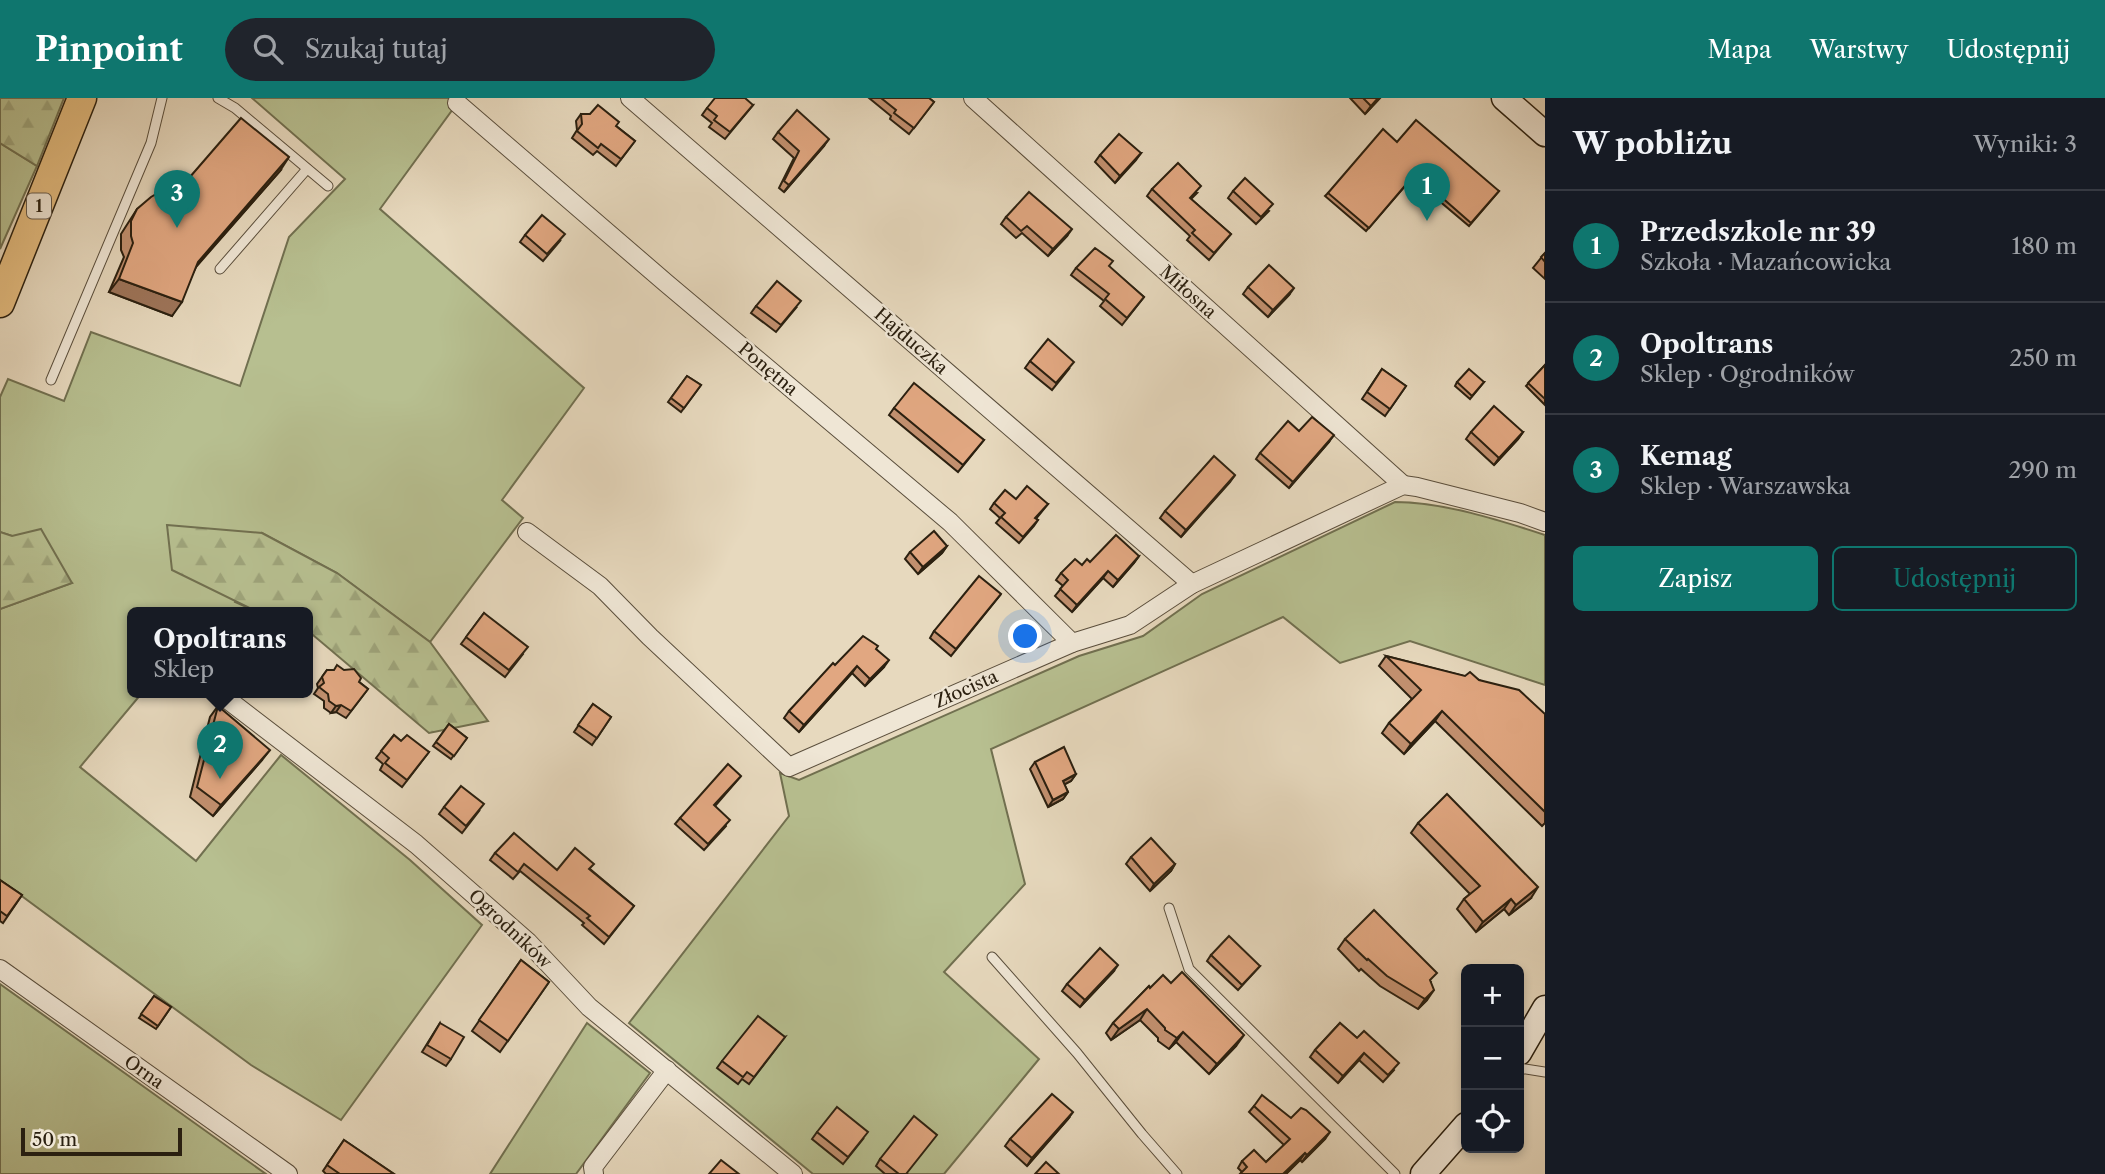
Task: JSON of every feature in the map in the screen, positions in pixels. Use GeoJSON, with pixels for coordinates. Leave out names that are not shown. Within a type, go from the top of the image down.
{"type":"FeatureCollection","features":[{"type":"Feature","properties":{"kind":"main road","name":"1"},"geometry":{"type":"LineString","coordinates":[[0,303],[82,98]]}},
{"type":"Feature","properties":{"kind":"street","name":"Hajduczka"},"geometry":{"type":"LineString","coordinates":[[629,98],[1192,584]]}},
{"type":"Feature","properties":{"kind":"street","name":"Miłosna"},"geometry":{"type":"LineString","coordinates":[[973,98],[1403,485]]}},
{"type":"Feature","properties":{"kind":"street"},"geometry":{"type":"LineString","coordinates":[[1504,98],[1545,134]]}},
{"type":"Feature","properties":{"kind":"street","name":"Ponętna"},"geometry":{"type":"LineString","coordinates":[[457,103],[950,522],[1072,643]]}},
{"type":"Feature","properties":{"kind":"street"},"geometry":{"type":"LineString","coordinates":[[1403,485],[1417,486],[1545,522]]}},
{"type":"Feature","properties":{"kind":"street","name":"Złocista"},"geometry":{"type":"LineString","coordinates":[[527,533],[600,586],[789,767],[1072,643],[1130,625],[1192,584],[1403,485]]}},
{"type":"Feature","properties":{"kind":"street","name":"Ogrodników"},"geometry":{"type":"LineString","coordinates":[[226,698],[416,844],[528,942],[589,1007],[793,1174]]}},
{"type":"Feature","properties":{"kind":"street","name":"Orna"},"geometry":{"type":"LineString","coordinates":[[0,969],[288,1174]]}},
{"type":"Feature","properties":{"kind":"street"},"geometry":{"type":"LineString","coordinates":[[1524,1044],[1545,1008]]}},
{"type":"Feature","properties":{"kind":"street"},"geometry":{"type":"LineString","coordinates":[[594,1174],[593,1167],[667,1070]]}},
{"type":"Feature","properties":{"kind":"street"},"geometry":{"type":"LineString","coordinates":[[1423,1174],[1461,1131]]}},
{"type":"Feature","properties":{"kind":"lane"},"geometry":{"type":"LineString","coordinates":[[51,380],[151,143],[162,98]]}},
{"type":"Feature","properties":{"kind":"lane"},"geometry":{"type":"LineString","coordinates":[[218,98],[235,108],[328,186]]}},
{"type":"Feature","properties":{"kind":"lane"},"geometry":{"type":"LineString","coordinates":[[220,269],[307,169]]}},
{"type":"Feature","properties":{"kind":"lane"},"geometry":{"type":"LineString","coordinates":[[1169,908],[1189,969],[1395,1174]]}},
{"type":"Feature","properties":{"kind":"lane"},"geometry":{"type":"LineString","coordinates":[[992,957],[1077,1053],[1142,1135],[1177,1174]]}},
{"type":"Feature","properties":{"kind":"lane"},"geometry":{"type":"LineString","coordinates":[[1524,1069],[1545,1072]]}},
{"type":"Feature","properties":{"kind":"green space"},"geometry":{"type":"Polygon","coordinates":[[[0,98],[64,98],[37,166],[0,143],[0,98]]]}},
{"type":"Feature","properties":{"kind":"green space"},"geometry":{"type":"Polygon","coordinates":[[[252,98],[461,98],[380,209],[584,388],[502,500],[523,518],[430,642],[337,573],[262,533],[235,602],[246,607],[127,607],[127,698],[138,698],[80,767],[196,861],[281,755],[410,860],[482,925],[341,1120],[251,1065],[0,880],[0,609],[72,583],[12,536],[0,532],[0,397],[8,379],[64,401],[91,332],[240,386],[289,237],[345,179],[252,98]]]}},
{"type":"Feature","properties":{"kind":"green space"},"geometry":{"type":"Polygon","coordinates":[[[0,143],[37,166],[0,249],[0,143]]]}},
{"type":"Feature","properties":{"kind":"green space"},"geometry":{"type":"Polygon","coordinates":[[[1395,502],[1451,508],[1545,535],[1545,685],[1410,641],[1340,663],[1283,617],[991,749],[1025,884],[944,972],[1039,1059],[944,1174],[813,1174],[629,1023],[789,816],[780,773],[799,780],[1079,656],[1143,636],[1202,594],[1395,502]]]}},
{"type":"Feature","properties":{"kind":"green space"},"geometry":{"type":"Polygon","coordinates":[[[167,525],[262,533],[337,573],[430,642],[488,721],[429,733],[313,635],[313,607],[248,607],[172,570],[167,525]]]}},
{"type":"Feature","properties":{"kind":"green space"},"geometry":{"type":"Polygon","coordinates":[[[41,529],[72,583],[0,609],[0,532],[12,536],[41,529]]]}},
{"type":"Feature","properties":{"kind":"green space"},"geometry":{"type":"Polygon","coordinates":[[[0,984],[266,1174],[0,1174],[0,984]]]}},
{"type":"Feature","properties":{"kind":"green space"},"geometry":{"type":"Polygon","coordinates":[[[587,1023],[650,1073],[576,1174],[490,1174],[587,1023]]]}},
{"type":"Feature","properties":{"kind":"building"},"geometry":{"type":"Polygon","coordinates":[[[715,98],[745,98],[753,105],[730,132],[714,120],[717,116],[707,108],[715,98]]]}},
{"type":"Feature","properties":{"kind":"building"},"geometry":{"type":"Polygon","coordinates":[[[881,98],[929,98],[934,102],[914,128],[894,113],[896,110],[881,98]]]}},
{"type":"Feature","properties":{"kind":"building"},"geometry":{"type":"Polygon","coordinates":[[[1363,98],[1378,98],[1371,106],[1363,98]]]}},
{"type":"Feature","properties":{"kind":"building"},"geometry":{"type":"Polygon","coordinates":[[[598,105],[619,122],[616,126],[635,141],[621,159],[601,144],[598,148],[577,131],[582,124],[581,114],[590,114],[598,105]]]}},
{"type":"Feature","properties":{"kind":"building"},"geometry":{"type":"Polygon","coordinates":[[[797,110],[829,139],[789,185],[784,181],[799,151],[778,132],[797,110]]]}},
{"type":"Feature","properties":{"kind":"building"},"geometry":{"type":"Polygon","coordinates":[[[241,118],[289,157],[198,262],[182,302],[119,279],[133,243],[131,221],[137,209],[165,189],[183,185],[241,118]]]}},
{"type":"Feature","properties":{"kind":"building"},"geometry":{"type":"Polygon","coordinates":[[[1416,120],[1499,191],[1471,223],[1415,174],[1369,228],[1328,193],[1383,129],[1397,142],[1416,120]]]}},
{"type":"Feature","properties":{"kind":"building"},"geometry":{"type":"Polygon","coordinates":[[[1119,134],[1141,153],[1120,176],[1100,155],[1119,134]]]}},
{"type":"Feature","properties":{"kind":"building"},"geometry":{"type":"Polygon","coordinates":[[[1178,163],[1201,186],[1190,198],[1231,234],[1214,253],[1192,233],[1195,230],[1152,189],[1178,163]]]}},
{"type":"Feature","properties":{"kind":"building"},"geometry":{"type":"Polygon","coordinates":[[[1245,178],[1273,204],[1261,217],[1233,191],[1245,178]]]}},
{"type":"Feature","properties":{"kind":"building"},"geometry":{"type":"Polygon","coordinates":[[[1029,192],[1072,229],[1053,249],[1027,226],[1021,231],[1006,217],[1029,192]]]}},
{"type":"Feature","properties":{"kind":"building"},"geometry":{"type":"Polygon","coordinates":[[[542,215],[565,234],[547,254],[525,235],[542,215]]]}},
{"type":"Feature","properties":{"kind":"building"},"geometry":{"type":"Polygon","coordinates":[[[1095,248],[1113,261],[1109,266],[1144,297],[1127,318],[1105,299],[1109,294],[1076,268],[1095,248]]]}},
{"type":"Feature","properties":{"kind":"building"},"geometry":{"type":"Polygon","coordinates":[[[1269,265],[1294,288],[1273,310],[1248,287],[1269,265]]]}},
{"type":"Feature","properties":{"kind":"building"},"geometry":{"type":"Polygon","coordinates":[[[777,281],[801,301],[781,325],[756,306],[777,281]]]}},
{"type":"Feature","properties":{"kind":"building"},"geometry":{"type":"Polygon","coordinates":[[[1048,339],[1074,362],[1056,383],[1030,361],[1048,339]]]}},
{"type":"Feature","properties":{"kind":"building"},"geometry":{"type":"Polygon","coordinates":[[[1545,365],[1545,399],[1528,383],[1545,365]]]}},
{"type":"Feature","properties":{"kind":"building"},"geometry":{"type":"Polygon","coordinates":[[[1382,369],[1406,386],[1390,409],[1367,392],[1382,369]]]}},
{"type":"Feature","properties":{"kind":"building"},"geometry":{"type":"Polygon","coordinates":[[[1469,369],[1484,382],[1472,396],[1457,382],[1469,369]]]}},
{"type":"Feature","properties":{"kind":"building"},"geometry":{"type":"Polygon","coordinates":[[[687,376],[701,385],[684,408],[671,398],[687,376]]]}},
{"type":"Feature","properties":{"kind":"building"},"geometry":{"type":"Polygon","coordinates":[[[914,383],[984,440],[963,465],[894,408],[914,383]]]}},
{"type":"Feature","properties":{"kind":"building"},"geometry":{"type":"Polygon","coordinates":[[[1494,406],[1523,432],[1499,458],[1471,432],[1494,406]]]}},
{"type":"Feature","properties":{"kind":"building"},"geometry":{"type":"Polygon","coordinates":[[[1312,417],[1334,435],[1293,482],[1260,453],[1288,421],[1299,431],[1312,417]]]}},
{"type":"Feature","properties":{"kind":"building"},"geometry":{"type":"Polygon","coordinates":[[[1214,456],[1235,475],[1186,530],[1165,511],[1214,456]]]}},
{"type":"Feature","properties":{"kind":"building"},"geometry":{"type":"Polygon","coordinates":[[[1027,486],[1048,504],[1023,537],[1001,517],[1005,513],[994,503],[1005,490],[1016,499],[1027,486]]]}},
{"type":"Feature","properties":{"kind":"building"},"geometry":{"type":"Polygon","coordinates":[[[934,531],[947,546],[923,567],[910,552],[934,531]]]}},
{"type":"Feature","properties":{"kind":"building"},"geometry":{"type":"Polygon","coordinates":[[[1116,535],[1139,556],[1118,580],[1108,571],[1077,605],[1060,589],[1068,580],[1061,573],[1075,559],[1082,565],[1087,559],[1090,562],[1116,535]]]}},
{"type":"Feature","properties":{"kind":"building"},"geometry":{"type":"Polygon","coordinates":[[[979,576],[1001,594],[956,649],[934,631],[979,576]]]}},
{"type":"Feature","properties":{"kind":"building"},"geometry":{"type":"Polygon","coordinates":[[[484,613],[528,647],[509,670],[466,637],[484,613]]]}},
{"type":"Feature","properties":{"kind":"building"},"geometry":{"type":"Polygon","coordinates":[[[863,636],[878,646],[876,649],[889,660],[870,679],[857,666],[804,725],[789,711],[833,663],[835,665],[863,636]]]}},
{"type":"Feature","properties":{"kind":"building"},"geometry":{"type":"Polygon","coordinates":[[[1386,656],[1465,676],[1470,672],[1479,680],[1519,690],[1545,714],[1545,812],[1442,711],[1411,744],[1389,723],[1421,690],[1386,656]]]}},
{"type":"Feature","properties":{"kind":"building"},"geometry":{"type":"Polygon","coordinates":[[[337,665],[344,670],[354,669],[361,678],[359,682],[368,689],[351,711],[329,701],[328,694],[319,687],[324,683],[322,677],[327,670],[334,670],[337,665]]]}},
{"type":"Feature","properties":{"kind":"building"},"geometry":{"type":"Polygon","coordinates":[[[593,704],[611,717],[597,738],[578,725],[593,704]]]}},
{"type":"Feature","properties":{"kind":"building"},"geometry":{"type":"Polygon","coordinates":[[[218,706],[270,750],[221,805],[197,787],[218,706]]]}},
{"type":"Feature","properties":{"kind":"building"},"geometry":{"type":"Polygon","coordinates":[[[449,724],[467,738],[454,756],[436,742],[449,724]]]}},
{"type":"Feature","properties":{"kind":"building"},"geometry":{"type":"Polygon","coordinates":[[[394,735],[401,741],[407,735],[429,752],[407,780],[385,763],[389,758],[381,751],[394,735]]]}},
{"type":"Feature","properties":{"kind":"building"},"geometry":{"type":"Polygon","coordinates":[[[1064,747],[1076,774],[1063,781],[1068,792],[1053,800],[1035,762],[1064,747]]]}},
{"type":"Feature","properties":{"kind":"building"},"geometry":{"type":"Polygon","coordinates":[[[728,764],[741,776],[714,805],[730,820],[708,844],[680,818],[728,764]]]}},
{"type":"Feature","properties":{"kind":"building"},"geometry":{"type":"Polygon","coordinates":[[[461,786],[484,804],[466,826],[444,807],[461,786]]]}},
{"type":"Feature","properties":{"kind":"building"},"geometry":{"type":"Polygon","coordinates":[[[1447,794],[1538,887],[1516,905],[1511,899],[1483,922],[1464,899],[1480,886],[1418,823],[1447,794]]]}},
{"type":"Feature","properties":{"kind":"building"},"geometry":{"type":"Polygon","coordinates":[[[514,833],[557,870],[575,848],[594,864],[589,869],[634,906],[609,937],[587,918],[590,916],[524,864],[518,872],[495,853],[514,833]]]}},
{"type":"Feature","properties":{"kind":"building"},"geometry":{"type":"Polygon","coordinates":[[[1151,838],[1175,864],[1154,884],[1131,857],[1151,838]]]}},
{"type":"Feature","properties":{"kind":"building"},"geometry":{"type":"Polygon","coordinates":[[[0,880],[22,895],[7,916],[0,911],[0,880]]]}},
{"type":"Feature","properties":{"kind":"building"},"geometry":{"type":"Polygon","coordinates":[[[1374,910],[1437,973],[1430,980],[1434,990],[1425,999],[1387,976],[1345,939],[1374,910]]]}},
{"type":"Feature","properties":{"kind":"building"},"geometry":{"type":"Polygon","coordinates":[[[1229,936],[1260,966],[1242,985],[1211,955],[1229,936]]]}},
{"type":"Feature","properties":{"kind":"building"},"geometry":{"type":"Polygon","coordinates":[[[1100,948],[1118,965],[1085,1000],[1067,984],[1100,948]]]}},
{"type":"Feature","properties":{"kind":"building"},"geometry":{"type":"Polygon","coordinates":[[[521,960],[549,982],[508,1041],[479,1020],[521,960]]]}},
{"type":"Feature","properties":{"kind":"building"},"geometry":{"type":"Polygon","coordinates":[[[1182,972],[1244,1035],[1217,1064],[1183,1032],[1177,1038],[1165,1030],[1147,1009],[1119,1029],[1113,1023],[1163,975],[1171,983],[1182,972]]]}},
{"type":"Feature","properties":{"kind":"building"},"geometry":{"type":"Polygon","coordinates":[[[154,996],[171,1007],[158,1026],[141,1014],[154,996]]]}},
{"type":"Feature","properties":{"kind":"building"},"geometry":{"type":"Polygon","coordinates":[[[758,1016],[785,1037],[754,1077],[747,1072],[743,1077],[722,1061],[758,1016]]]}},
{"type":"Feature","properties":{"kind":"building"},"geometry":{"type":"Polygon","coordinates":[[[440,1023],[464,1037],[451,1059],[427,1045],[440,1023]]]}},
{"type":"Feature","properties":{"kind":"building"},"geometry":{"type":"Polygon","coordinates":[[[1340,1023],[1357,1038],[1364,1031],[1399,1063],[1388,1075],[1364,1053],[1343,1076],[1315,1050],[1340,1023]]]}},
{"type":"Feature","properties":{"kind":"building"},"geometry":{"type":"Polygon","coordinates":[[[1052,1094],[1073,1112],[1032,1158],[1010,1139],[1052,1094]]]}},
{"type":"Feature","properties":{"kind":"building"},"geometry":{"type":"Polygon","coordinates":[[[1262,1095],[1291,1118],[1301,1108],[1306,1110],[1330,1132],[1283,1174],[1240,1174],[1247,1167],[1242,1161],[1254,1150],[1266,1162],[1290,1139],[1254,1106],[1262,1095]]]}},
{"type":"Feature","properties":{"kind":"building"},"geometry":{"type":"Polygon","coordinates":[[[837,1107],[868,1132],[848,1157],[817,1132],[837,1107]]]}},
{"type":"Feature","properties":{"kind":"building"},"geometry":{"type":"Polygon","coordinates":[[[914,1116],[937,1135],[906,1174],[899,1174],[880,1159],[914,1116]]]}},
{"type":"Feature","properties":{"kind":"building"},"geometry":{"type":"Polygon","coordinates":[[[344,1140],[394,1174],[340,1174],[327,1165],[344,1140]]]}},
{"type":"Feature","properties":{"kind":"building"},"geometry":{"type":"Polygon","coordinates":[[[721,1160],[739,1174],[709,1174],[721,1160]]]}},
{"type":"Feature","properties":{"kind":"building"},"geometry":{"type":"Polygon","coordinates":[[[1046,1162],[1059,1174],[1035,1174],[1046,1162]]]}},
{"type":"Feature","properties":{"kind":"place","name":"Przedszkole nr 39"},"geometry":{"type":"Point","coordinates":[1427,221]}},
{"type":"Feature","properties":{"kind":"place","name":"Kemag"},"geometry":{"type":"Point","coordinates":[177,228]}},
{"type":"Feature","properties":{"kind":"place","name":"Opoltrans"},"geometry":{"type":"Point","coordinates":[220,779]}}]}
